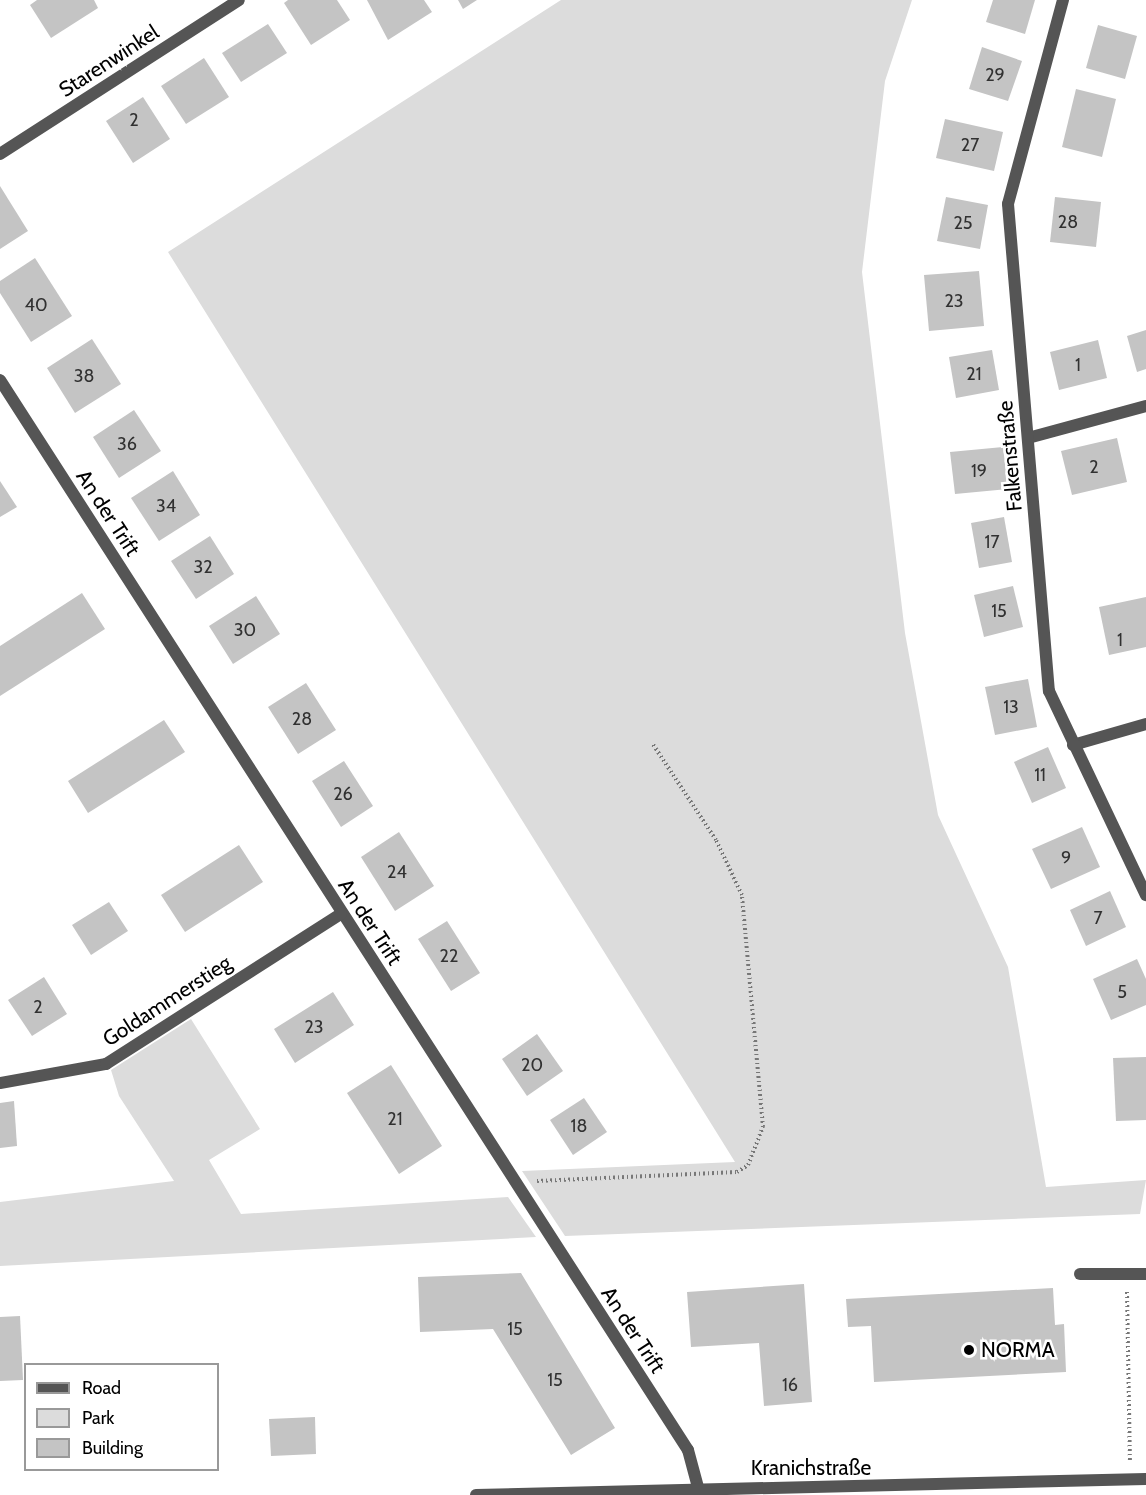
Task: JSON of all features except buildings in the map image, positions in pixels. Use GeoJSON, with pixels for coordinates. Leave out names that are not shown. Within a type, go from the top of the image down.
{"type":"FeatureCollection","features":[{"type":"Feature","properties":{"kind":"street","name":"Starenwinkel"},"geometry":{"type":"LineString","coordinates":[[0,154],[239,0]]}},
{"type":"Feature","properties":{"kind":"street","name":"Falkenstraße"},"geometry":{"type":"LineString","coordinates":[[1063,0],[1008,204],[1049,691],[1146,895]]}},
{"type":"Feature","properties":{"kind":"street","name":"An der Trift"},"geometry":{"type":"LineString","coordinates":[[0,380],[518,1191],[688,1450],[698,1488]]}},
{"type":"Feature","properties":{"kind":"street"},"geometry":{"type":"LineString","coordinates":[[1028,438],[1146,406]]}},
{"type":"Feature","properties":{"kind":"street"},"geometry":{"type":"LineString","coordinates":[[1073,745],[1146,724]]}},
{"type":"Feature","properties":{"kind":"street","name":"Goldammerstieg"},"geometry":{"type":"LineString","coordinates":[[0,1083],[106,1064],[341,914]]}},
{"type":"Feature","properties":{"kind":"street"},"geometry":{"type":"LineString","coordinates":[[1080,1274],[1146,1275]]}},
{"type":"Feature","properties":{"kind":"street","name":"Kranichstraße"},"geometry":{"type":"LineString","coordinates":[[476,1495],[1146,1479]]}},
{"type":"Feature","properties":{"kind":"path"},"geometry":{"type":"LineString","coordinates":[[518,1191],[536,1181],[737,1172],[748,1165],[763,1127],[742,895],[716,840],[652,742]]}},
{"type":"Feature","properties":{"kind":"path"},"geometry":{"type":"LineString","coordinates":[[1126,1275],[1131,1480]]}},
{"type":"Feature","properties":{"kind":"green space"},"geometry":{"type":"Polygon","coordinates":[[[561,0],[912,0],[885,81],[862,272],[905,633],[938,815],[1008,967],[1046,1187],[1146,1180],[1140,1214],[565,1236],[522,1171],[735,1162],[168,252],[561,0]]]}},
{"type":"Feature","properties":{"kind":"green space"},"geometry":{"type":"Polygon","coordinates":[[[191,1019],[260,1129],[209,1160],[241,1214],[508,1197],[536,1237],[0,1266],[0,1202],[174,1181],[119,1096],[111,1070],[191,1019]]]}},
{"type":"Feature","properties":{"kind":"place","name":"NORMA"},"geometry":{"type":"Point","coordinates":[969,1350]}}]}
